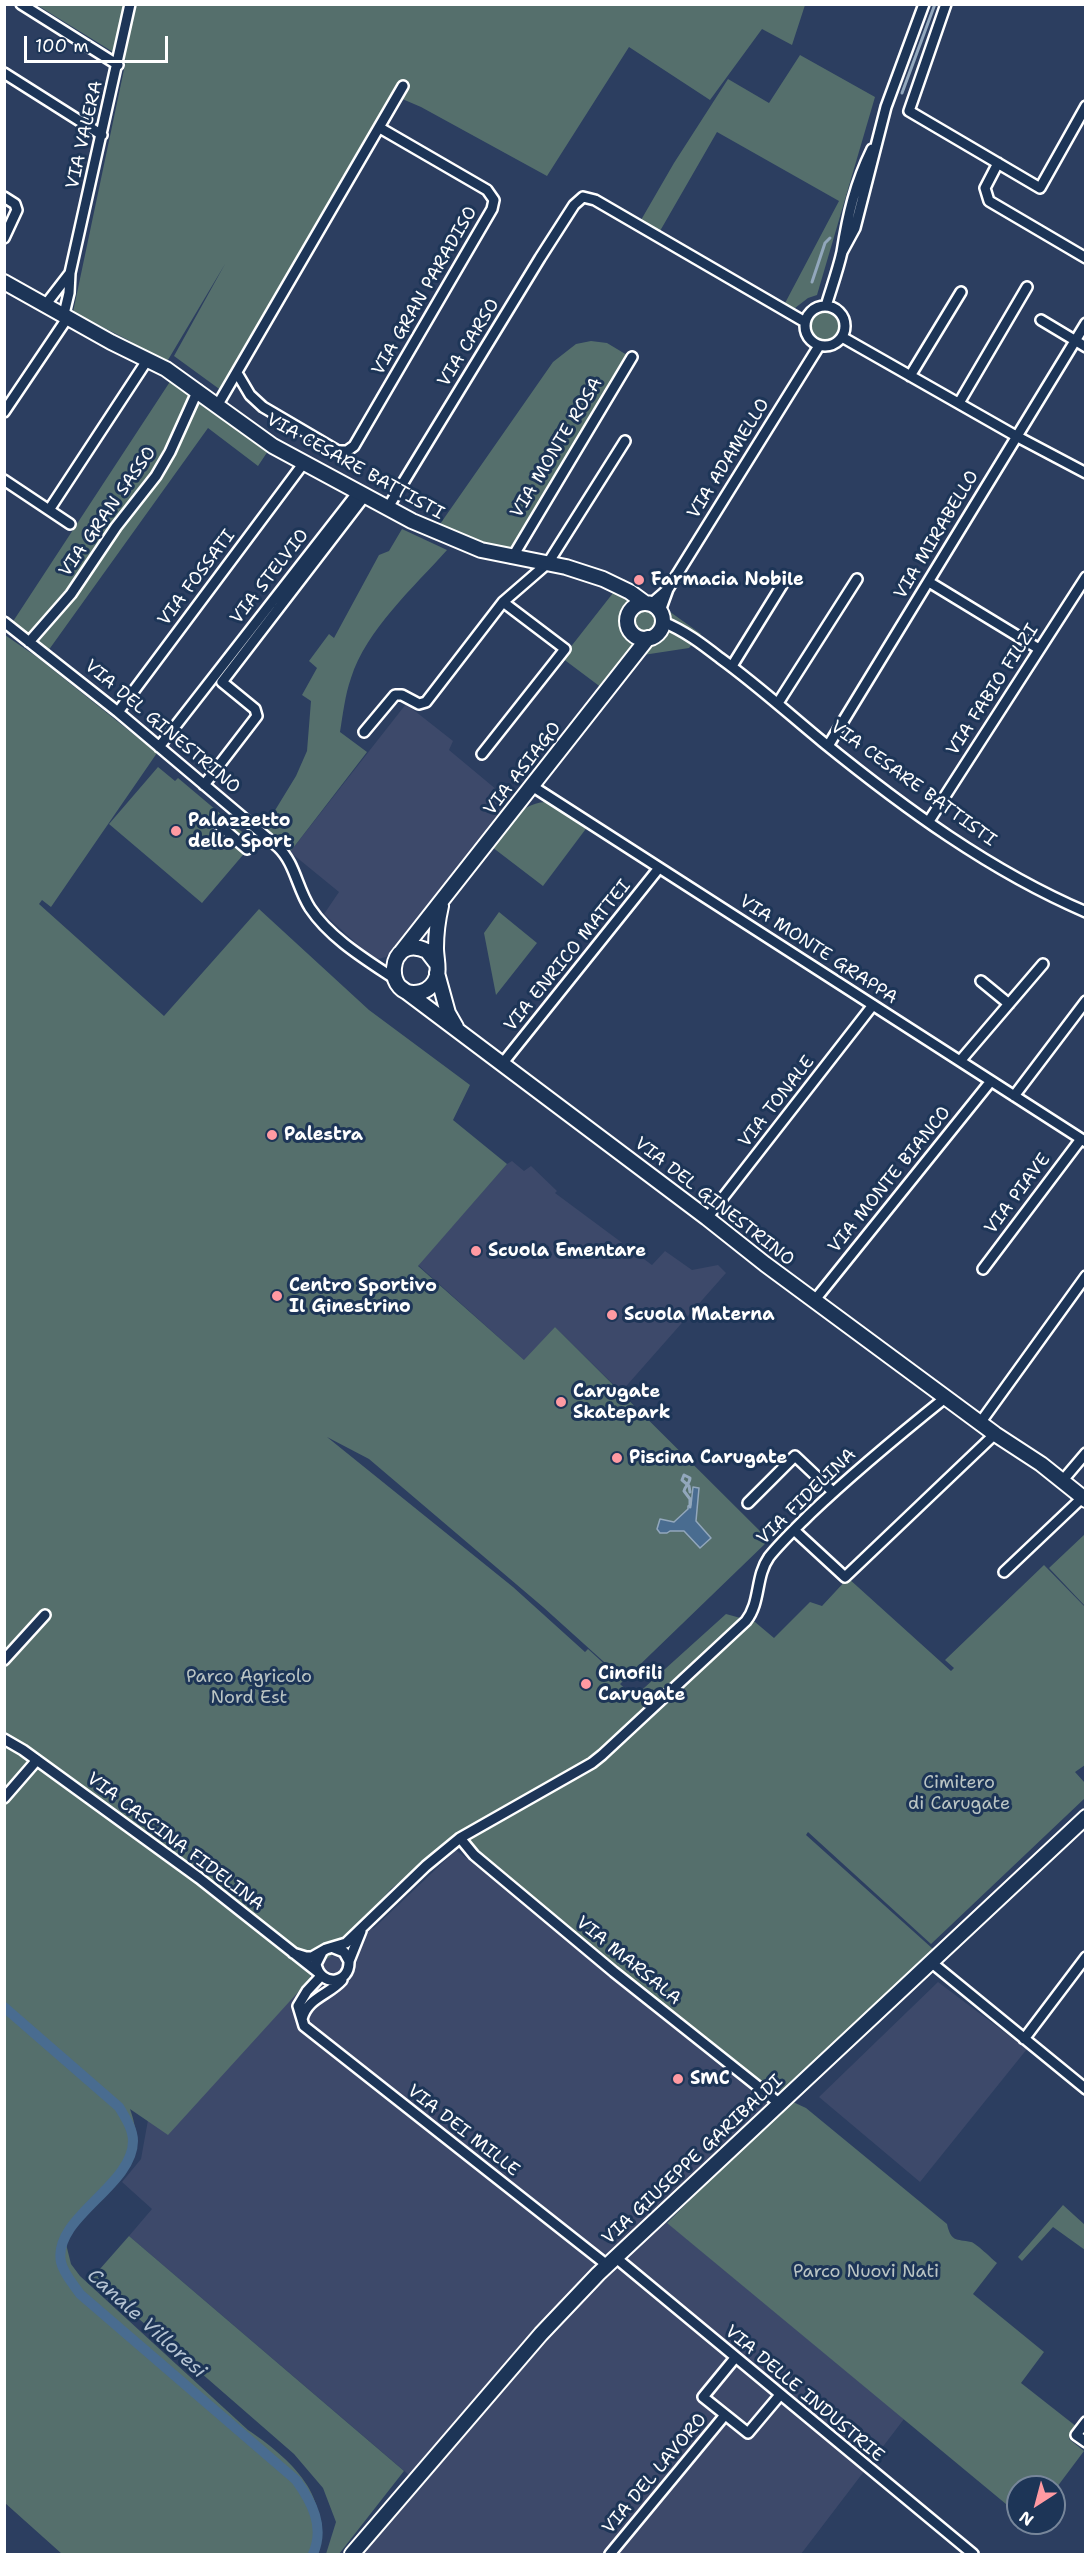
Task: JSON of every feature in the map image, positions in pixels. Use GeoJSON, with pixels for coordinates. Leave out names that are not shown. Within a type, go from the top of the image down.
{"type":"FeatureCollection","features":[{"type":"Feature","properties":{"kind":"street"},"geometry":{"type":"LineString","coordinates":[[21,4],[118,66]]}},
{"type":"Feature","properties":{"kind":"street","name":"VIA VALERA"},"geometry":{"type":"LineString","coordinates":[[66,315],[69,273],[118,66],[130,4]]}},
{"type":"Feature","properties":{"kind":"street"},"geometry":{"type":"LineString","coordinates":[[826,306],[842,252],[855,228],[888,101],[924,4]]}},
{"type":"Feature","properties":{"kind":"street"},"geometry":{"type":"LineString","coordinates":[[946,4],[909,111],[1040,188],[1084,112]]}},
{"type":"Feature","properties":{"kind":"street"},"geometry":{"type":"LineString","coordinates":[[4,73],[102,135]]}},
{"type":"Feature","properties":{"kind":"street"},"geometry":{"type":"LineString","coordinates":[[217,406],[404,86]]}},
{"type":"Feature","properties":{"kind":"street","name":"VIA GRAN PARADISO"},"geometry":{"type":"LineString","coordinates":[[237,373],[252,398],[266,410],[338,451],[347,451],[354,446],[492,209],[494,200],[489,192],[380,128]]}},
{"type":"Feature","properties":{"kind":"street"},"geometry":{"type":"LineString","coordinates":[[998,163],[985,188],[989,201],[1086,258]]}},
{"type":"Feature","properties":{"kind":"street"},"geometry":{"type":"LineString","coordinates":[[4,197],[15,204],[17,210],[4,238]]}},
{"type":"Feature","properties":{"kind":"street","name":"VIA CARSO"},"geometry":{"type":"LineString","coordinates":[[387,508],[540,258],[574,205],[583,198],[595,200],[805,322]]}},
{"type":"Feature","properties":{"kind":"street","name":"VIA VALERA"},"geometry":{"type":"LineString","coordinates":[[46,304],[69,273]]}},
{"type":"Feature","properties":{"kind":"street","name":"VIA CESARE BATTISTI"},"geometry":{"type":"LineString","coordinates":[[4,282],[115,344],[148,358],[198,390],[261,438],[303,464],[387,508],[451,539],[512,558],[548,563],[581,572],[628,591],[732,666],[828,746],[929,821],[1022,882],[1086,912]]}},
{"type":"Feature","properties":{"kind":"street"},"geometry":{"type":"LineString","coordinates":[[959,403],[1027,287]]}},
{"type":"Feature","properties":{"kind":"street"},"geometry":{"type":"LineString","coordinates":[[910,376],[961,292]]}},
{"type":"Feature","properties":{"kind":"street"},"geometry":{"type":"LineString","coordinates":[[826,306],[836,309],[845,327],[842,337],[833,345],[819,346],[808,337],[805,322],[813,310],[826,306]]}},
{"type":"Feature","properties":{"kind":"street"},"geometry":{"type":"LineString","coordinates":[[4,412],[66,315]]}},
{"type":"Feature","properties":{"kind":"street"},"geometry":{"type":"LineString","coordinates":[[1041,320],[1086,348]]}},
{"type":"Feature","properties":{"kind":"street","name":"VIA MIRABELLO"},"geometry":{"type":"LineString","coordinates":[[828,746],[1086,323]]}},
{"type":"Feature","properties":{"kind":"street"},"geometry":{"type":"LineString","coordinates":[[842,337],[1086,473]]}},
{"type":"Feature","properties":{"kind":"street","name":"VIA ADAMELLO"},"geometry":{"type":"LineString","coordinates":[[655,610],[819,346]]}},
{"type":"Feature","properties":{"kind":"street","name":"VIA MONTE ROSA"},"geometry":{"type":"LineString","coordinates":[[512,558],[632,357]]}},
{"type":"Feature","properties":{"kind":"street"},"geometry":{"type":"LineString","coordinates":[[49,510],[148,358]]}},
{"type":"Feature","properties":{"kind":"street","name":"VIA GRAN SASSO"},"geometry":{"type":"LineString","coordinates":[[29,642],[71,594],[116,527],[156,476],[170,452],[198,390]]}},
{"type":"Feature","properties":{"kind":"street"},"geometry":{"type":"LineString","coordinates":[[364,732],[388,700],[395,695],[402,695],[418,704],[424,703],[503,602],[548,563],[625,441]]}},
{"type":"Feature","properties":{"kind":"street","name":"VIA FOSSATI"},"geometry":{"type":"LineString","coordinates":[[118,712],[303,464]]}},
{"type":"Feature","properties":{"kind":"street"},"geometry":{"type":"LineString","coordinates":[[4,480],[70,524]]}},
{"type":"Feature","properties":{"kind":"street","name":"VIA STELVIO"},"geometry":{"type":"LineString","coordinates":[[159,747],[361,495]]}},
{"type":"Feature","properties":{"kind":"street","name":"VIA STELVIO"},"geometry":{"type":"LineString","coordinates":[[222,682],[361,495]]}},
{"type":"Feature","properties":{"kind":"street","name":"VIA CESARE BATTISTI"},"geometry":{"type":"LineString","coordinates":[[581,572],[619,594],[631,610]]}},
{"type":"Feature","properties":{"kind":"street"},"geometry":{"type":"LineString","coordinates":[[732,666],[787,577]]}},
{"type":"Feature","properties":{"kind":"street","name":"VIA FABIO FILZI"},"geometry":{"type":"LineString","coordinates":[[929,821],[1086,577]]}},
{"type":"Feature","properties":{"kind":"street"},"geometry":{"type":"LineString","coordinates":[[778,703],[857,579]]}},
{"type":"Feature","properties":{"kind":"street"},"geometry":{"type":"LineString","coordinates":[[929,582],[1039,649]]}},
{"type":"Feature","properties":{"kind":"street"},"geometry":{"type":"LineString","coordinates":[[482,754],[565,649],[503,602]]}},
{"type":"Feature","properties":{"kind":"street"},"geometry":{"type":"LineString","coordinates":[[633,633],[648,638],[658,633],[655,610],[631,610],[627,622],[633,633],[633,656]]}},
{"type":"Feature","properties":{"kind":"street","name":"VIA DEL GINESTRINO"},"geometry":{"type":"LineString","coordinates":[[4,622],[118,712],[280,849],[288,858],[299,888],[312,910],[359,955],[393,977],[461,1033],[945,1398]]}},
{"type":"Feature","properties":{"kind":"street","name":"VIA ASIAGO"},"geometry":{"type":"LineString","coordinates":[[398,956],[648,638]]}},
{"type":"Feature","properties":{"kind":"street"},"geometry":{"type":"LineString","coordinates":[[204,784],[257,716],[255,709],[222,682],[210,682]]}},
{"type":"Feature","properties":{"kind":"street","name":"VIA MONTE GRAPPA"},"geometry":{"type":"LineString","coordinates":[[532,786],[1084,1141]]}},
{"type":"Feature","properties":{"kind":"street"},"geometry":{"type":"LineString","coordinates":[[218,824],[248,849]]}},
{"type":"Feature","properties":{"kind":"street","name":"VIA ENRICO MATTEI"},"geometry":{"type":"LineString","coordinates":[[502,1064],[659,868]]}},
{"type":"Feature","properties":{"kind":"street","name":"VIA ASIAGO"},"geometry":{"type":"LineString","coordinates":[[437,969],[436,937],[441,903]]}},
{"type":"Feature","properties":{"kind":"street"},"geometry":{"type":"LineString","coordinates":[[410,948],[421,948],[431,954],[437,969],[432,984],[422,992],[412,992],[393,977],[398,956],[410,948]]}},
{"type":"Feature","properties":{"kind":"street"},"geometry":{"type":"LineString","coordinates":[[960,1061],[1043,964]]}},
{"type":"Feature","properties":{"kind":"street","name":"VIA DEL GINESTRINO"},"geometry":{"type":"LineString","coordinates":[[437,969],[448,1012],[461,1033]]}},
{"type":"Feature","properties":{"kind":"street"},"geometry":{"type":"LineString","coordinates":[[981,981],[1009,1004]]}},
{"type":"Feature","properties":{"kind":"street"},"geometry":{"type":"LineString","coordinates":[[1014,1096],[1086,1001]]}},
{"type":"Feature","properties":{"kind":"street","name":"VIA TONALE"},"geometry":{"type":"LineString","coordinates":[[708,1218],[873,1005]]}},
{"type":"Feature","properties":{"kind":"street","name":"VIA MONTE BIANCO"},"geometry":{"type":"LineString","coordinates":[[814,1301],[991,1081]]}},
{"type":"Feature","properties":{"kind":"street","name":"VIA PIAVE"},"geometry":{"type":"LineString","coordinates":[[983,1269],[1084,1141]]}},
{"type":"Feature","properties":{"kind":"street"},"geometry":{"type":"LineString","coordinates":[[980,1423],[1086,1276]]}},
{"type":"Feature","properties":{"kind":"street"},"geometry":{"type":"LineString","coordinates":[[945,1398],[1063,1480],[1084,1499],[1004,1572]]}},
{"type":"Feature","properties":{"kind":"street","name":"VIA FIDELINA"},"geometry":{"type":"LineString","coordinates":[[322,1952],[346,1944],[426,1866],[460,1838],[592,1763],[602,1755],[746,1621],[755,1607],[762,1572],[767,1561],[794,1530],[832,1492],[945,1398]]}},
{"type":"Feature","properties":{"kind":"street"},"geometry":{"type":"LineString","coordinates":[[794,1530],[845,1577],[995,1434]]}},
{"type":"Feature","properties":{"kind":"street"},"geometry":{"type":"LineString","coordinates":[[1063,1480],[1086,1453]]}},
{"type":"Feature","properties":{"kind":"street"},"geometry":{"type":"LineString","coordinates":[[748,1503],[795,1456],[832,1492]]}},
{"type":"Feature","properties":{"kind":"street"},"geometry":{"type":"LineString","coordinates":[[4,1660],[45,1615]]}},
{"type":"Feature","properties":{"kind":"street","name":"VIA CASCINA FIDELINA"},"geometry":{"type":"LineString","coordinates":[[4,1739],[37,1760],[199,1878],[320,1975]]}},
{"type":"Feature","properties":{"kind":"street"},"geometry":{"type":"LineString","coordinates":[[4,1798],[37,1760]]}},
{"type":"Feature","properties":{"kind":"street","name":"VIA GIUSEPPE GARIBALDI"},"geometry":{"type":"LineString","coordinates":[[352,2554],[548,2327],[611,2261],[1086,1817]]}},
{"type":"Feature","properties":{"kind":"street","name":"VIA MARSALA"},"geometry":{"type":"LineString","coordinates":[[460,1838],[474,1855],[614,1972],[780,2104]]}},
{"type":"Feature","properties":{"kind":"street","name":"VIA FIDELINA"},"geometry":{"type":"LineString","coordinates":[[347,1974],[349,1961],[364,1927]]}},
{"type":"Feature","properties":{"kind":"street"},"geometry":{"type":"LineString","coordinates":[[334,1948],[344,1952],[349,1961]]}},
{"type":"Feature","properties":{"kind":"street"},"geometry":{"type":"LineString","coordinates":[[293,1953],[306,1957],[322,1952]]}},
{"type":"Feature","properties":{"kind":"street"},"geometry":{"type":"LineString","coordinates":[[322,1952],[316,1964],[320,1975],[334,1981],[347,1974]]}},
{"type":"Feature","properties":{"kind":"street"},"geometry":{"type":"LineString","coordinates":[[1024,2039],[1086,1957]]}},
{"type":"Feature","properties":{"kind":"street"},"geometry":{"type":"LineString","coordinates":[[932,1963],[1086,2090]]}},
{"type":"Feature","properties":{"kind":"street"},"geometry":{"type":"LineString","coordinates":[[301,2021],[309,2002],[335,1988],[347,1974]]}},
{"type":"Feature","properties":{"kind":"street"},"geometry":{"type":"LineString","coordinates":[[301,2021],[298,2007],[301,1999],[320,1975]]}},
{"type":"Feature","properties":{"kind":"street","name":"VIA DEI MILLE"},"geometry":{"type":"LineString","coordinates":[[301,2021],[312,2035],[611,2261]]}},
{"type":"Feature","properties":{"kind":"street","name":"VIA DELLE INDUSTRIE"},"geometry":{"type":"LineString","coordinates":[[611,2261],[735,2358],[973,2554]]}},
{"type":"Feature","properties":{"kind":"street"},"geometry":{"type":"LineString","coordinates":[[735,2358],[703,2397],[748,2433],[780,2395]]}},
{"type":"Feature","properties":{"kind":"street","name":"VIA DEL LAVORO"},"geometry":{"type":"LineString","coordinates":[[610,2554],[725,2415]]}},
{"type":"Feature","properties":{"kind":"street"},"geometry":{"type":"LineString","coordinates":[[1086,2422],[1076,2435],[1086,2442]]}},
{"type":"Feature","properties":{"kind":"shaded area"},"geometry":{"type":"Polygon","coordinates":[[[406,704],[453,741],[449,750],[509,800],[386,957],[378,959],[369,955],[324,914],[339,892],[290,852],[406,704]]]}},
{"type":"Feature","properties":{"kind":"shaded area"},"geometry":{"type":"Polygon","coordinates":[[[512,1161],[524,1171],[531,1166],[557,1191],[555,1193],[652,1265],[665,1251],[692,1270],[718,1265],[726,1273],[621,1392],[555,1327],[525,1361],[418,1265],[512,1161]]]}},
{"type":"Feature","properties":{"kind":"shaded area"},"geometry":{"type":"Polygon","coordinates":[[[693,1487],[699,1488],[696,1521],[711,1538],[700,1548],[684,1531],[660,1533],[657,1529],[660,1519],[674,1522],[688,1509],[691,1505],[693,1487]]]}},
{"type":"Feature","properties":{"kind":"shaded area"},"geometry":{"type":"Polygon","coordinates":[[[456,1850],[777,2105],[658,2215],[904,2419],[801,2554],[353,2554],[416,2481],[129,2236],[152,2209],[122,2182],[141,2159],[148,2120],[283,1952],[374,1928],[456,1850]]]}},
{"type":"Feature","properties":{"kind":"shaded area"},"geometry":{"type":"Polygon","coordinates":[[[938,1982],[1027,2049],[920,2182],[819,2097],[938,1982]]]}},
{"type":"Feature","properties":{"kind":"green space"},"geometry":{"type":"Polygon","coordinates":[[[37,5],[805,5],[792,45],[762,29],[710,100],[629,47],[547,176],[421,107],[400,98],[347,179],[341,176],[346,180],[222,391],[174,356],[225,264],[165,365],[128,340],[73,312],[126,60],[37,5]]]}},
{"type":"Feature","properties":{"kind":"green space"},"geometry":{"type":"Polygon","coordinates":[[[800,55],[875,97],[817,295],[808,298],[795,308],[784,305],[839,201],[717,132],[660,231],[641,220],[674,163],[728,79],[769,103],[800,55]]]}},
{"type":"Feature","properties":{"kind":"green space"},"geometry":{"type":"Polygon","coordinates":[[[825,312],[835,316],[839,326],[835,336],[825,340],[815,336],[811,326],[815,316],[825,312]]]}},
{"type":"Feature","properties":{"kind":"green space"},"geometry":{"type":"Polygon","coordinates":[[[591,341],[607,343],[632,358],[510,553],[483,546],[438,527],[553,362],[576,344],[591,341]]]}},
{"type":"Feature","properties":{"kind":"green space"},"geometry":{"type":"Polygon","coordinates":[[[175,374],[272,445],[258,466],[208,428],[48,651],[12,623],[175,374]]]}},
{"type":"Feature","properties":{"kind":"green space"},"geometry":{"type":"Polygon","coordinates":[[[402,529],[447,550],[379,626],[358,660],[347,691],[340,732],[367,752],[290,852],[263,830],[296,776],[307,751],[311,701],[302,695],[317,668],[309,661],[329,634],[334,638],[379,555],[389,551],[402,529]]]}},
{"type":"Feature","properties":{"kind":"green space"},"geometry":{"type":"Polygon","coordinates":[[[624,579],[701,634],[689,648],[643,655],[606,691],[562,658],[624,579]]]}},
{"type":"Feature","properties":{"kind":"green space","name":"Parco Agricolo Nord Est"},"geometry":{"type":"Polygon","coordinates":[[[5,635],[37,657],[157,753],[51,907],[42,900],[39,904],[164,1016],[259,909],[369,1010],[470,1085],[453,1120],[507,1164],[418,1266],[524,1360],[555,1327],[769,1540],[624,1680],[543,1607],[369,1459],[327,1437],[513,1587],[585,1652],[588,1649],[623,1681],[620,1684],[634,1697],[726,1614],[755,1622],[774,1638],[810,1602],[822,1606],[848,1578],[951,1671],[954,1668],[945,1660],[1044,1565],[1086,1608],[1085,1765],[1075,1772],[1085,1783],[1085,1798],[931,1944],[808,1832],[806,1835],[933,1949],[784,2090],[771,2092],[766,2090],[458,1834],[391,1889],[330,1957],[314,1966],[310,1979],[168,2135],[130,2109],[136,2137],[132,2158],[129,2165],[86,2210],[65,2240],[71,2264],[80,2276],[248,2430],[279,2453],[293,2467],[314,2498],[319,2516],[318,2534],[311,2554],[62,2554],[5,2503],[5,635]]]}},
{"type":"Feature","properties":{"kind":"green space"},"geometry":{"type":"Polygon","coordinates":[[[158,767],[175,781],[178,778],[254,842],[202,903],[109,824],[158,767]]]}},
{"type":"Feature","properties":{"kind":"green space"},"geometry":{"type":"Polygon","coordinates":[[[545,802],[554,804],[588,826],[543,886],[492,847],[520,812],[527,807],[545,802]]]}},
{"type":"Feature","properties":{"kind":"green space"},"geometry":{"type":"Polygon","coordinates":[[[499,912],[537,943],[496,995],[484,933],[499,912]]]}},
{"type":"Feature","properties":{"kind":"green space"},"geometry":{"type":"Polygon","coordinates":[[[1085,1534],[1085,1606],[1049,1568],[1085,1534]]]}},
{"type":"Feature","properties":{"kind":"green space","name":"Parco Nuovi Nati"},"geometry":{"type":"Polygon","coordinates":[[[793,2102],[806,2108],[947,2224],[952,2237],[973,2243],[997,2263],[973,2294],[1044,2352],[1021,2383],[1077,2427],[1069,2439],[1084,2451],[1066,2475],[1006,2475],[1006,2504],[667,2223],[786,2104],[793,2102]]]}},
{"type":"Feature","properties":{"kind":"green space"},"geometry":{"type":"Polygon","coordinates":[[[1063,2205],[1085,2225],[1085,2250],[1053,2227],[1022,2261],[1018,2257],[1063,2205]]]}},
{"type":"Feature","properties":{"kind":"green space"},"geometry":{"type":"Polygon","coordinates":[[[129,2236],[404,2471],[339,2554],[326,2554],[336,2522],[323,2488],[294,2454],[92,2278],[129,2236]]]}},
{"type":"Feature","properties":{"kind":"waterway"},"geometry":{"type":"LineString","coordinates":[[902,93],[935,4]]}},
{"type":"Feature","properties":{"kind":"waterway"},"geometry":{"type":"LineString","coordinates":[[812,282],[825,243],[830,238]]}},
{"type":"Feature","properties":{"kind":"waterway"},"geometry":{"type":"LineString","coordinates":[[690,1492],[689,1486],[682,1480],[684,1475],[690,1478],[689,1481],[687,1484],[686,1486],[685,1488],[684,1491],[690,1499],[690,1507]]}},
{"type":"Feature","properties":{"kind":"waterway","name":"Canale Villoresi"},"geometry":{"type":"LineString","coordinates":[[4,2007],[119,2107],[132,2132],[130,2157],[120,2173],[68,2231],[62,2246],[61,2262],[66,2275],[80,2294],[296,2480],[315,2515],[318,2534],[313,2554]]}},
{"type":"Feature","properties":{"kind":"place","name":"Farmacia Nobile"},"geometry":{"type":"Point","coordinates":[639,580]}},
{"type":"Feature","properties":{"kind":"place","name":"Palazzetto dello Sport"},"geometry":{"type":"Point","coordinates":[176,831]}},
{"type":"Feature","properties":{"kind":"place","name":"Palestra"},"geometry":{"type":"Point","coordinates":[272,1135]}},
{"type":"Feature","properties":{"kind":"place","name":"Scuola Ementare"},"geometry":{"type":"Point","coordinates":[476,1251]}},
{"type":"Feature","properties":{"kind":"place","name":"Centro Sportivo Il Ginestrino"},"geometry":{"type":"Point","coordinates":[277,1296]}},
{"type":"Feature","properties":{"kind":"place","name":"Scuola Materna"},"geometry":{"type":"Point","coordinates":[612,1315]}},
{"type":"Feature","properties":{"kind":"place","name":"Carugate Skatepark"},"geometry":{"type":"Point","coordinates":[561,1402]}},
{"type":"Feature","properties":{"kind":"place","name":"Piscina Carugate"},"geometry":{"type":"Point","coordinates":[617,1458]}},
{"type":"Feature","properties":{"kind":"place","name":"Cinofili Carugate"},"geometry":{"type":"Point","coordinates":[586,1684]}},
{"type":"Feature","properties":{"kind":"place","name":"SMC"},"geometry":{"type":"Point","coordinates":[678,2079]}},
{"type":"Feature","properties":{"kind":"park label","name":"Cimitero di Carugate"},"geometry":{"type":"Point","coordinates":[959,1793]}}]}
